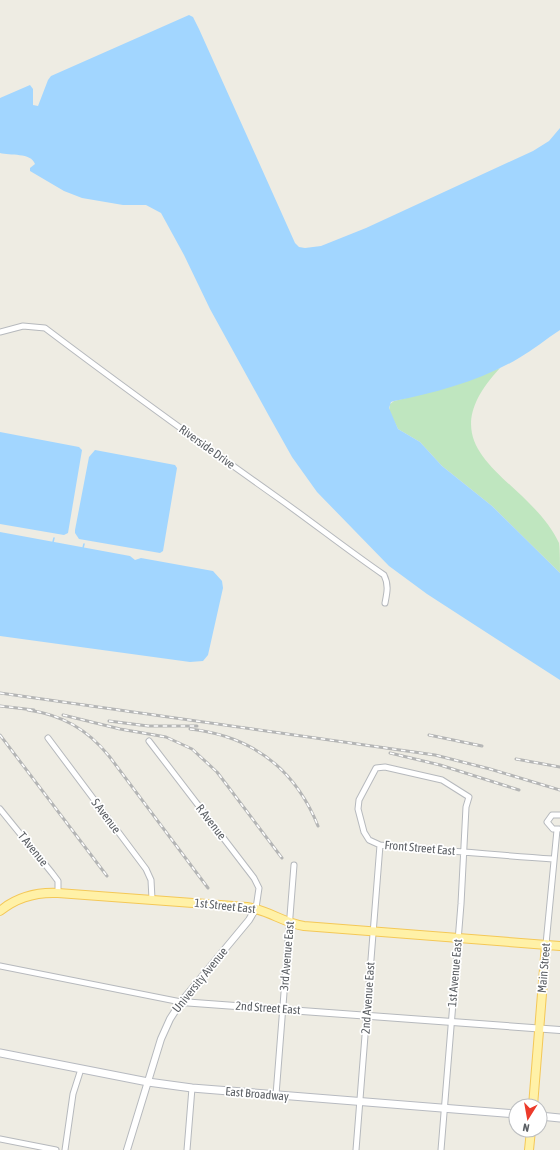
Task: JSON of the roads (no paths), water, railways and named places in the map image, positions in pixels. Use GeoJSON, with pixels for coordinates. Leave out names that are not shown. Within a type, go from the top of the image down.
{"type":"FeatureCollection","features":[{"type":"Feature","properties":{"kind":"main road","name":"1st Street East"},"geometry":{"type":"LineString","coordinates":[[0,911],[25,896],[58,892],[256,908],[290,923],[560,946]]}},
{"type":"Feature","properties":{"kind":"main road","name":"Main Street"},"geometry":{"type":"LineString","coordinates":[[534,1098],[546,944]]}},
{"type":"Feature","properties":{"kind":"main road","name":"East Broadway"},"geometry":{"type":"LineString","coordinates":[[0,1053],[148,1082],[192,1088],[508,1113]]}},
{"type":"Feature","properties":{"kind":"main road"},"geometry":{"type":"LineString","coordinates":[[548,1117],[560,1118]]}},
{"type":"Feature","properties":{"kind":"main road"},"geometry":{"type":"LineString","coordinates":[[530,1150],[531,1138]]}},
{"type":"Feature","properties":{"kind":"street","name":"Riverside Drive"},"geometry":{"type":"LineString","coordinates":[[0,332],[23,326],[45,328],[384,575],[387,582],[385,603]]}},
{"type":"Feature","properties":{"kind":"street","name":"S Avenue"},"geometry":{"type":"LineString","coordinates":[[48,738],[146,868],[151,880],[152,899]]}},
{"type":"Feature","properties":{"kind":"street","name":"R Avenue"},"geometry":{"type":"LineString","coordinates":[[149,741],[254,878],[259,888],[256,908]]}},
{"type":"Feature","properties":{"kind":"street","name":"Front Street East"},"geometry":{"type":"LineString","coordinates":[[469,797],[442,780],[391,768],[376,768],[359,800],[358,809],[364,832],[369,840],[380,845],[553,859]]}},
{"type":"Feature","properties":{"kind":"street","name":"1st Avenue East"},"geometry":{"type":"LineString","coordinates":[[441,1150],[452,1022],[466,807],[469,797]]}},
{"type":"Feature","properties":{"kind":"street","name":"T Avenue"},"geometry":{"type":"LineString","coordinates":[[0,809],[58,881],[58,892]]}},
{"type":"Feature","properties":{"kind":"street"},"geometry":{"type":"LineString","coordinates":[[559,829],[549,826],[547,822],[552,815],[560,815]]}},
{"type":"Feature","properties":{"kind":"street","name":"Main Street"},"geometry":{"type":"LineString","coordinates":[[546,944],[553,859],[559,829]]}},
{"type":"Feature","properties":{"kind":"street","name":"2nd Avenue East"},"geometry":{"type":"LineString","coordinates":[[356,1150],[380,845]]}},
{"type":"Feature","properties":{"kind":"street","name":"3rd Avenue East"},"geometry":{"type":"LineString","coordinates":[[276,1095],[294,865]]}},
{"type":"Feature","properties":{"kind":"street","name":"University Avenue"},"geometry":{"type":"LineString","coordinates":[[127,1150],[165,1030],[181,1002],[249,920],[256,908]]}},
{"type":"Feature","properties":{"kind":"street","name":"2nd Street East"},"geometry":{"type":"LineString","coordinates":[[0,966],[181,1002],[560,1030]]}},
{"type":"Feature","properties":{"kind":"street"},"geometry":{"type":"LineString","coordinates":[[65,1150],[73,1094],[81,1069]]}},
{"type":"Feature","properties":{"kind":"street"},"geometry":{"type":"LineString","coordinates":[[187,1150],[192,1088]]}},
{"type":"Feature","properties":{"kind":"street"},"geometry":{"type":"LineString","coordinates":[[0,1140],[56,1150]]}},
{"type":"Feature","properties":{"kind":"water"},"geometry":{"type":"Polygon","coordinates":[[[189,15],[193,17],[199,29],[295,243],[299,247],[305,248],[321,246],[366,228],[533,151],[549,141],[560,128],[560,330],[524,355],[490,373],[442,390],[391,402],[389,408],[398,429],[420,442],[442,466],[492,506],[560,573],[560,680],[427,594],[389,566],[317,492],[292,457],[269,416],[210,309],[184,255],[161,213],[146,205],[123,205],[82,198],[64,191],[30,171],[30,168],[35,164],[33,160],[25,156],[0,153],[0,98],[30,85],[33,89],[33,105],[38,106],[51,76],[189,15]]]}},
{"type":"Feature","properties":{"kind":"water"},"geometry":{"type":"Polygon","coordinates":[[[0,432],[79,447],[82,450],[68,533],[64,535],[0,524],[0,432]]]}},
{"type":"Feature","properties":{"kind":"water"},"geometry":{"type":"Polygon","coordinates":[[[95,450],[175,465],[177,468],[163,551],[160,553],[79,539],[75,533],[89,457],[95,450]]]}},
{"type":"Feature","properties":{"kind":"water"},"geometry":{"type":"Polygon","coordinates":[[[0,532],[130,556],[135,560],[141,558],[213,571],[222,581],[223,588],[208,655],[203,661],[190,662],[0,636],[0,532]]]}},
{"type":"Feature","properties":{"kind":"waterway"},"geometry":{"type":"LineString","coordinates":[[53,542],[54,538]]}},
{"type":"Feature","properties":{"kind":"waterway"},"geometry":{"type":"LineString","coordinates":[[83,548],[84,544]]}},
{"type":"Feature","properties":{"kind":"railway"},"geometry":{"type":"LineString","coordinates":[[0,693],[435,755],[490,769],[560,790]]}},
{"type":"Feature","properties":{"kind":"railway"},"geometry":{"type":"LineString","coordinates":[[0,706],[34,710]]}},
{"type":"Feature","properties":{"kind":"railway"},"geometry":{"type":"LineString","coordinates":[[28,710],[40,712],[63,720],[83,731],[101,746],[208,888]]}},
{"type":"Feature","properties":{"kind":"railway"},"geometry":{"type":"LineString","coordinates":[[63,715],[120,729],[166,737],[192,749],[217,772],[282,858]]}},
{"type":"Feature","properties":{"kind":"railway"},"geometry":{"type":"LineString","coordinates":[[109,721],[148,726],[197,726]]}},
{"type":"Feature","properties":{"kind":"railway"},"geometry":{"type":"LineString","coordinates":[[190,729],[233,739],[252,748],[269,759],[284,772],[297,788],[318,826]]}},
{"type":"Feature","properties":{"kind":"railway"},"geometry":{"type":"LineString","coordinates":[[0,735],[107,876]]}},
{"type":"Feature","properties":{"kind":"railway"},"geometry":{"type":"LineString","coordinates":[[429,735],[482,746]]}},
{"type":"Feature","properties":{"kind":"railway"},"geometry":{"type":"LineString","coordinates":[[390,753],[440,765],[519,790]]}},
{"type":"Feature","properties":{"kind":"railway"},"geometry":{"type":"LineString","coordinates":[[516,759],[560,767]]}}]}
